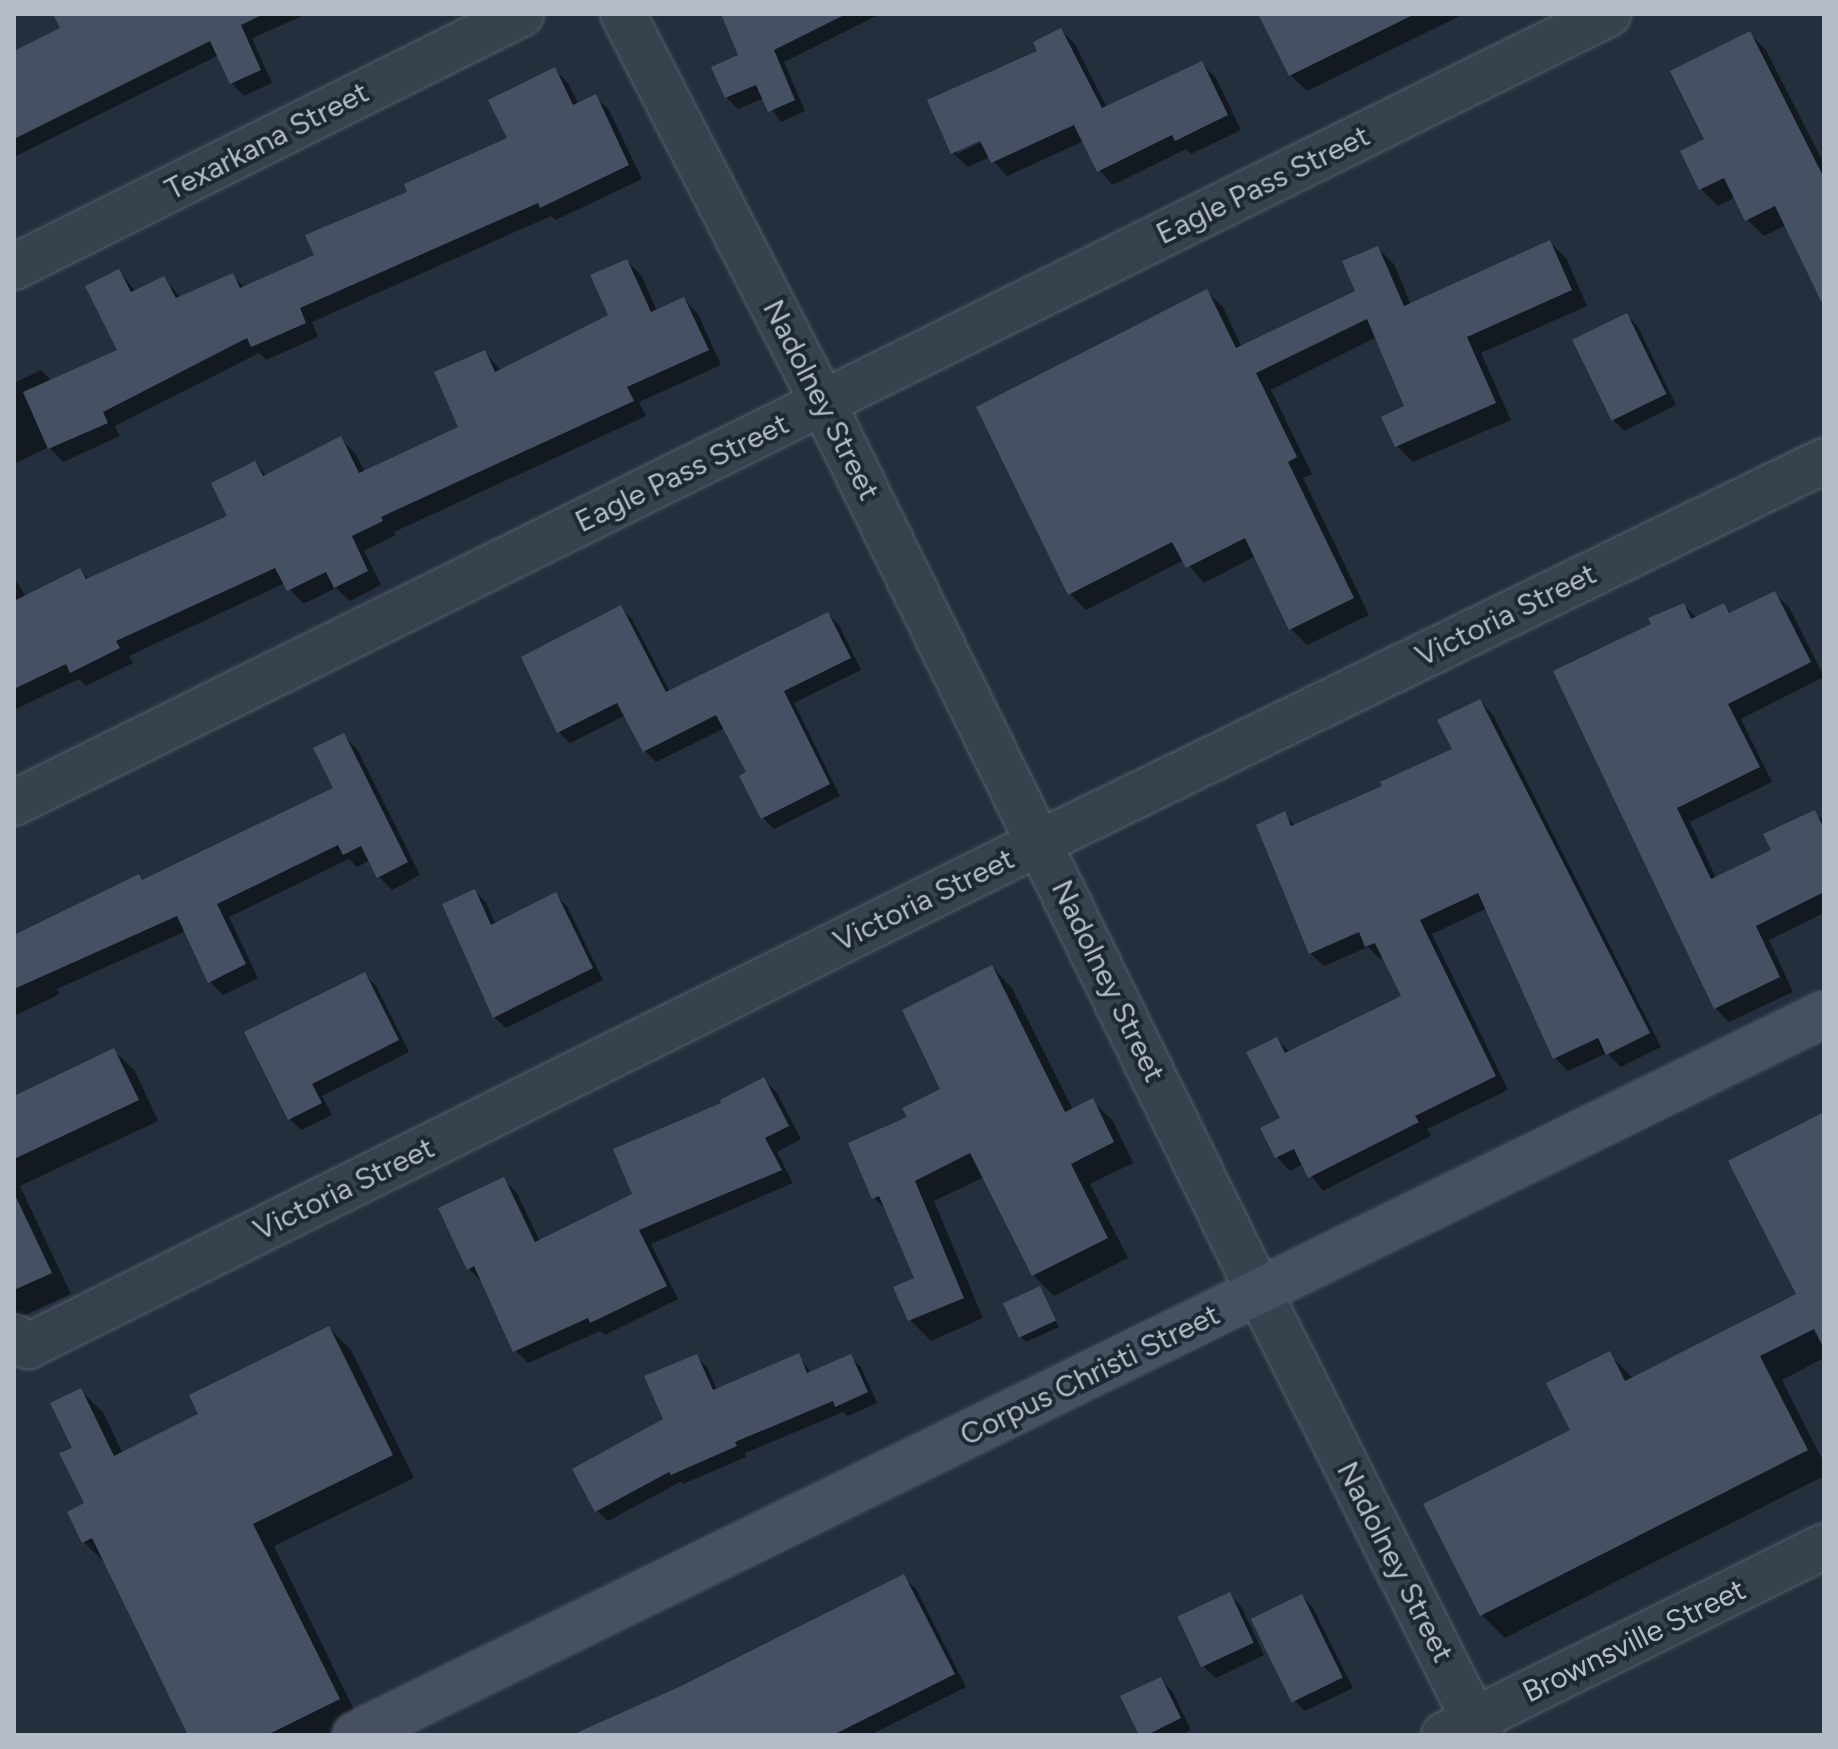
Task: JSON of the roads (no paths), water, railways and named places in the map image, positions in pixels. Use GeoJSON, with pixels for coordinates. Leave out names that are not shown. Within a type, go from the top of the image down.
{"type":"FeatureCollection","features":[{"type":"Feature","properties":{"kind":"street","name":"Texarkana Street"},"geometry":{"type":"LineString","coordinates":[[14,267],[521,14]]}},
{"type":"Feature","properties":{"kind":"street","name":"Nadolney Street"},"geometry":{"type":"LineString","coordinates":[[623,14],[823,403],[1041,842],[1467,1730]]}},
{"type":"Feature","properties":{"kind":"street","name":"Eagle Pass Street"},"geometry":{"type":"LineString","coordinates":[[14,803],[1608,14]]}},
{"type":"Feature","properties":{"kind":"street","name":"Victoria Street"},"geometry":{"type":"LineString","coordinates":[[21,1342],[1824,461]]}},
{"type":"Feature","properties":{"kind":"street","name":"Corpus Christi Street"},"geometry":{"type":"LineString","coordinates":[[355,1735],[1824,1014]]}},
{"type":"Feature","properties":{"kind":"street","name":"Brownsville Street"},"geometry":{"type":"LineString","coordinates":[[1467,1730],[1824,1546]]}}]}
